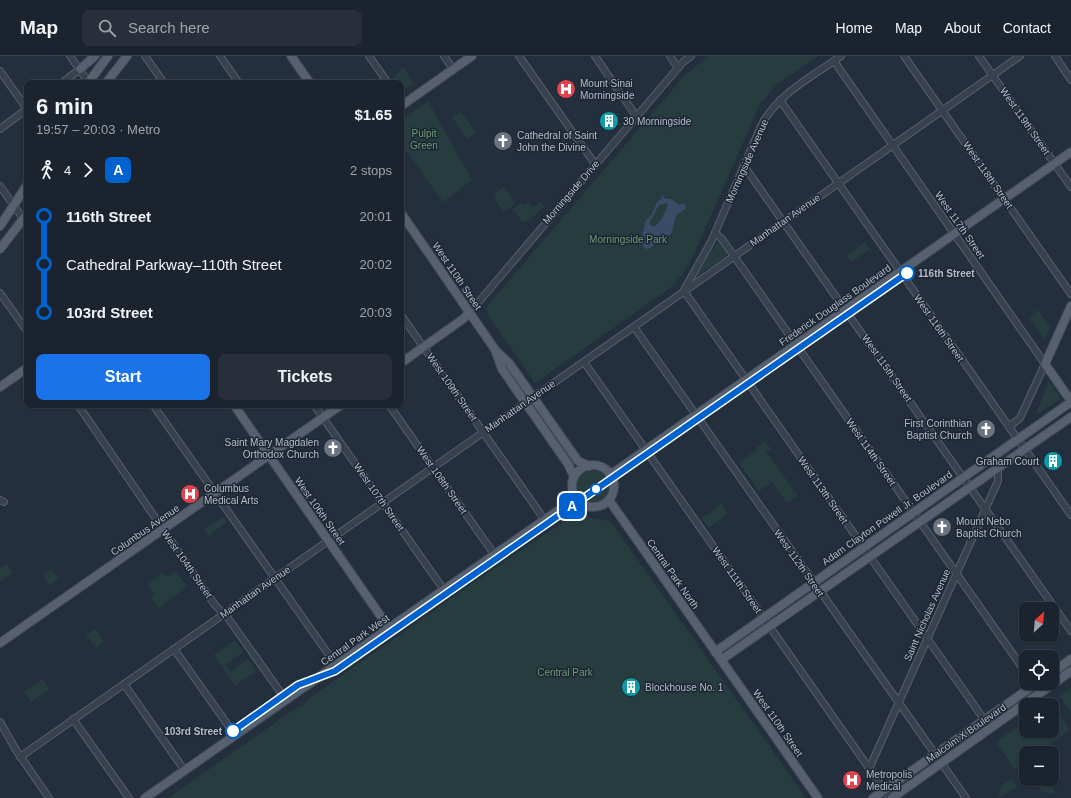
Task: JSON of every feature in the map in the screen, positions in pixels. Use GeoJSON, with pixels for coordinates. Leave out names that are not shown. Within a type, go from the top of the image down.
{"type":"FeatureCollection","features":[{"type":"Feature","properties":{"kind":"main road"},"geometry":{"type":"LineString","coordinates":[[80,69],[95,56]]}},
{"type":"Feature","properties":{"kind":"main road"},"geometry":{"type":"LineString","coordinates":[[90,80],[108,56]]}},
{"type":"Feature","properties":{"kind":"main road"},"geometry":{"type":"LineString","coordinates":[[108,80],[127,56]]}},
{"type":"Feature","properties":{"kind":"main road"},"geometry":{"type":"LineString","coordinates":[[291,56],[308,80]]}},
{"type":"Feature","properties":{"kind":"main road"},"geometry":{"type":"LineString","coordinates":[[404,103],[472,56]]}},
{"type":"Feature","properties":{"kind":"main road","name":"Frederick Douglass Boulevard"},"geometry":{"type":"LineString","coordinates":[[610,475],[1071,152]]}},
{"type":"Feature","properties":{"kind":"main road"},"geometry":{"type":"LineString","coordinates":[[0,226],[24,191]]}},
{"type":"Feature","properties":{"kind":"main road","name":"West 110th Street"},"geometry":{"type":"LineString","coordinates":[[404,216],[496,351],[509,364],[578,461],[589,466]]}},
{"type":"Feature","properties":{"kind":"main road"},"geometry":{"type":"LineString","coordinates":[[0,249],[24,221]]}},
{"type":"Feature","properties":{"kind":"main road"},"geometry":{"type":"LineString","coordinates":[[1045,364],[1071,306]]}},
{"type":"Feature","properties":{"kind":"main road"},"geometry":{"type":"LineString","coordinates":[[404,361],[463,319],[470,312]]}},
{"type":"Feature","properties":{"kind":"main road","name":"West 110th Street"},"geometry":{"type":"LineString","coordinates":[[496,351],[502,369],[569,467],[574,477]]}},
{"type":"Feature","properties":{"kind":"main road","name":"West 117th Street"},"geometry":{"type":"LineString","coordinates":[[1045,364],[1071,401]]}},
{"type":"Feature","properties":{"kind":"main road"},"geometry":{"type":"LineString","coordinates":[[0,387],[24,370]]}},
{"type":"Feature","properties":{"kind":"main road","name":"Adam Clayton Powell Jr. Boulevard"},"geometry":{"type":"LineString","coordinates":[[715,652],[1071,401]]}},
{"type":"Feature","properties":{"kind":"main road","name":"West 106th Street"},"geometry":{"type":"LineString","coordinates":[[236,408],[389,628]]}},
{"type":"Feature","properties":{"kind":"main road","name":"Columbus Avenue"},"geometry":{"type":"LineString","coordinates":[[0,643],[336,408]]}},
{"type":"Feature","properties":{"kind":"main road"},"geometry":{"type":"LineString","coordinates":[[721,660],[820,593],[1071,417]]}},
{"type":"Feature","properties":{"kind":"main road"},"geometry":{"type":"LineString","coordinates":[[589,466],[602,468],[610,475],[614,488],[609,500],[600,506],[592,507],[581,504],[576,498],[572,488],[574,477],[581,469],[589,466]]}},
{"type":"Feature","properties":{"kind":"main road","name":"Central Park West"},"geometry":{"type":"LineString","coordinates":[[145,798],[576,498]]}},
{"type":"Feature","properties":{"kind":"main road","name":"Central Park North"},"geometry":{"type":"LineString","coordinates":[[609,500],[721,660]]}},
{"type":"Feature","properties":{"kind":"main road"},"geometry":{"type":"LineString","coordinates":[[1059,667],[1071,659]]}},
{"type":"Feature","properties":{"kind":"main road","name":"West 110th Street"},"geometry":{"type":"LineString","coordinates":[[721,660],[818,798]]}},
{"type":"Feature","properties":{"kind":"main road","name":"Malcolm X Boulevard"},"geometry":{"type":"LineString","coordinates":[[891,798],[1071,672]]}},
{"type":"Feature","properties":{"kind":"main road","name":"Malcolm X Boulevard"},"geometry":{"type":"LineString","coordinates":[[873,798],[1026,690]]}},
{"type":"Feature","properties":{"kind":"street"},"geometry":{"type":"LineString","coordinates":[[70,56],[86,80]]}},
{"type":"Feature","properties":{"kind":"street"},"geometry":{"type":"LineString","coordinates":[[145,56],[162,80]]}},
{"type":"Feature","properties":{"kind":"street"},"geometry":{"type":"LineString","coordinates":[[220,56],[237,80]]}},
{"type":"Feature","properties":{"kind":"street"},"geometry":{"type":"LineString","coordinates":[[369,56],[386,80]]}},
{"type":"Feature","properties":{"kind":"street"},"geometry":{"type":"LineString","coordinates":[[444,56],[453,69]]}},
{"type":"Feature","properties":{"kind":"street"},"geometry":{"type":"LineString","coordinates":[[520,56],[595,164]]}},
{"type":"Feature","properties":{"kind":"street"},"geometry":{"type":"LineString","coordinates":[[595,56],[636,116]]}},
{"type":"Feature","properties":{"kind":"street"},"geometry":{"type":"LineString","coordinates":[[670,56],[678,68]]}},
{"type":"Feature","properties":{"kind":"street","name":"Morningside Drive"},"geometry":{"type":"LineString","coordinates":[[470,312],[636,116],[678,68],[691,56]]}},
{"type":"Feature","properties":{"kind":"street","name":"Morningside Avenue"},"geometry":{"type":"LineString","coordinates":[[684,292],[714,233],[763,121],[780,100],[841,56]]}},
{"type":"Feature","properties":{"kind":"street","name":"West 118th Street"},"geometry":{"type":"LineString","coordinates":[[904,56],[1071,294]]}},
{"type":"Feature","properties":{"kind":"street","name":"West 119th Street"},"geometry":{"type":"LineString","coordinates":[[979,56],[1071,187]]}},
{"type":"Feature","properties":{"kind":"street","name":"Manhattan Avenue"},"geometry":{"type":"LineString","coordinates":[[20,757],[1020,56]]}},
{"type":"Feature","properties":{"kind":"street"},"geometry":{"type":"LineString","coordinates":[[1054,56],[1071,80]]}},
{"type":"Feature","properties":{"kind":"street","name":"West 117th Street"},"geometry":{"type":"LineString","coordinates":[[834,61],[1045,364]]}},
{"type":"Feature","properties":{"kind":"street"},"geometry":{"type":"LineString","coordinates":[[66,80],[80,69]]}},
{"type":"Feature","properties":{"kind":"street"},"geometry":{"type":"LineString","coordinates":[[0,71],[24,105]]}},
{"type":"Feature","properties":{"kind":"street","name":"West 116th Street"},"geometry":{"type":"LineString","coordinates":[[780,100],[1071,515]]}},
{"type":"Feature","properties":{"kind":"street"},"geometry":{"type":"LineString","coordinates":[[0,129],[24,111]]}},
{"type":"Feature","properties":{"kind":"street","name":"West 115th Street"},"geometry":{"type":"LineString","coordinates":[[744,166],[1071,631]]}},
{"type":"Feature","properties":{"kind":"street"},"geometry":{"type":"LineString","coordinates":[[0,186],[14,206],[24,217]]}},
{"type":"Feature","properties":{"kind":"street","name":"West 114th Street"},"geometry":{"type":"LineString","coordinates":[[714,233],[722,239],[1019,663]]}},
{"type":"Feature","properties":{"kind":"street","name":"West 113th Street"},"geometry":{"type":"LineString","coordinates":[[684,292],[990,728]]}},
{"type":"Feature","properties":{"kind":"street"},"geometry":{"type":"LineString","coordinates":[[0,293],[24,327]]}},
{"type":"Feature","properties":{"kind":"street","name":"West 109th Street"},"geometry":{"type":"LineString","coordinates":[[404,319],[544,519]]}},
{"type":"Feature","properties":{"kind":"street","name":"West 112th Street"},"geometry":{"type":"LineString","coordinates":[[634,327],[812,583],[966,798]]}},
{"type":"Feature","properties":{"kind":"street","name":"West 111th Street"},"geometry":{"type":"LineString","coordinates":[[584,362],[869,769],[891,798]]}},
{"type":"Feature","properties":{"kind":"street"},"geometry":{"type":"LineString","coordinates":[[1008,427],[1020,418],[1045,364]]}},
{"type":"Feature","properties":{"kind":"street","name":"West 104th Street"},"geometry":{"type":"LineString","coordinates":[[80,408],[163,529],[286,700]]}},
{"type":"Feature","properties":{"kind":"street"},"geometry":{"type":"LineString","coordinates":[[155,408],[336,665]]}},
{"type":"Feature","properties":{"kind":"street","name":"West 107th Street"},"geometry":{"type":"LineString","coordinates":[[316,408],[444,590]]}},
{"type":"Feature","properties":{"kind":"street","name":"West 108th Street"},"geometry":{"type":"LineString","coordinates":[[391,408],[494,554]]}},
{"type":"Feature","properties":{"kind":"street","name":"Saint Nicholas Avenue"},"geometry":{"type":"LineString","coordinates":[[869,769],[998,481],[998,468]]}},
{"type":"Feature","properties":{"kind":"street"},"geometry":{"type":"LineString","coordinates":[[174,649],[235,735]]}},
{"type":"Feature","properties":{"kind":"street"},"geometry":{"type":"LineString","coordinates":[[124,684],[184,770]]}},
{"type":"Feature","properties":{"kind":"street"},"geometry":{"type":"LineString","coordinates":[[1038,690],[1040,694]]}},
{"type":"Feature","properties":{"kind":"street"},"geometry":{"type":"LineString","coordinates":[[73,719],[129,798]]}},
{"type":"Feature","properties":{"kind":"street"},"geometry":{"type":"LineString","coordinates":[[0,722],[20,757],[49,798]]}},
{"type":"Feature","properties":{"kind":"green space","name":"Morningside Park"},"geometry":{"type":"Polygon","coordinates":[[[709,56],[818,56],[777,84],[760,104],[695,252],[683,274],[670,288],[535,383],[488,315],[489,312],[486,309],[488,305],[686,74],[709,56]]]}},
{"type":"Feature","properties":{"kind":"green space"},"geometry":{"type":"Polygon","coordinates":[[[403,67],[414,83],[404,90],[404,80],[393,79],[403,67]]]}},
{"type":"Feature","properties":{"kind":"green space","name":"Pulpit Green"},"geometry":{"type":"Polygon","coordinates":[[[428,101],[472,180],[443,202],[404,148],[404,118],[428,101]]]}},
{"type":"Feature","properties":{"kind":"green space"},"geometry":{"type":"Polygon","coordinates":[[[461,112],[476,133],[467,139],[452,117],[461,112]]]}},
{"type":"Feature","properties":{"kind":"green space"},"geometry":{"type":"Polygon","coordinates":[[[504,187],[514,201],[514,205],[504,212],[495,200],[497,198],[494,194],[504,187]]]}},
{"type":"Feature","properties":{"kind":"green space"},"geometry":{"type":"Polygon","coordinates":[[[540,201],[545,206],[528,221],[523,222],[512,209],[521,203],[525,205],[528,202],[532,206],[536,206],[540,201]]]}},
{"type":"Feature","properties":{"kind":"green space"},"geometry":{"type":"Polygon","coordinates":[[[718,242],[720,242],[727,253],[727,256],[694,278],[718,242]]]}},
{"type":"Feature","properties":{"kind":"green space"},"geometry":{"type":"Polygon","coordinates":[[[865,242],[870,249],[851,262],[846,256],[865,242]]]}},
{"type":"Feature","properties":{"kind":"green space"},"geometry":{"type":"Polygon","coordinates":[[[1038,310],[1050,327],[1045,340],[1029,317],[1038,310]]]}},
{"type":"Feature","properties":{"kind":"green space"},"geometry":{"type":"Polygon","coordinates":[[[1049,381],[1061,399],[1037,414],[1036,413],[1049,381]]]}},
{"type":"Feature","properties":{"kind":"green space"},"geometry":{"type":"Polygon","coordinates":[[[765,441],[771,449],[766,452],[798,496],[787,503],[772,482],[759,491],[739,463],[757,450],[756,448],[765,441]]]}},
{"type":"Feature","properties":{"kind":"green space"},"geometry":{"type":"Polygon","coordinates":[[[590,470],[596,470],[606,477],[609,486],[608,492],[602,499],[596,502],[590,502],[580,495],[577,489],[577,483],[584,473],[590,470]]]}},
{"type":"Feature","properties":{"kind":"green space"},"geometry":{"type":"Polygon","coordinates":[[[721,504],[728,514],[708,528],[702,518],[721,504]]]}},
{"type":"Feature","properties":{"kind":"green space","name":"Central Park"},"geometry":{"type":"Polygon","coordinates":[[[576,515],[611,522],[806,798],[168,798],[299,706],[301,707],[305,704],[304,702],[486,574],[572,516],[576,515]]]}},
{"type":"Feature","properties":{"kind":"green space"},"geometry":{"type":"Polygon","coordinates":[[[223,517],[227,522],[208,536],[204,530],[223,517]]]}},
{"type":"Feature","properties":{"kind":"green space"},"geometry":{"type":"Polygon","coordinates":[[[7,564],[13,573],[0,582],[0,568],[7,564]]]}},
{"type":"Feature","properties":{"kind":"green space"},"geometry":{"type":"Polygon","coordinates":[[[51,569],[59,579],[50,585],[43,575],[51,569]]]}},
{"type":"Feature","properties":{"kind":"green space"},"geometry":{"type":"Polygon","coordinates":[[[175,571],[187,587],[159,608],[151,597],[155,594],[148,585],[163,572],[166,577],[175,571]]]}},
{"type":"Feature","properties":{"kind":"green space"},"geometry":{"type":"Polygon","coordinates":[[[95,629],[104,642],[96,648],[86,635],[95,629]]]}},
{"type":"Feature","properties":{"kind":"green space"},"geometry":{"type":"Polygon","coordinates":[[[235,640],[243,652],[225,665],[231,672],[248,659],[256,671],[235,685],[214,655],[235,640]]]}},
{"type":"Feature","properties":{"kind":"green space"},"geometry":{"type":"Polygon","coordinates":[[[42,679],[50,689],[31,702],[24,692],[42,679]]]}},
{"type":"Feature","properties":{"kind":"green space"},"geometry":{"type":"Polygon","coordinates":[[[1071,687],[1071,712],[1060,696],[1071,687]]]}},
{"type":"Feature","properties":{"kind":"green space"},"geometry":{"type":"Polygon","coordinates":[[[1059,714],[1070,730],[1059,738],[1059,714]]]}},
{"type":"Feature","properties":{"kind":"green space"},"geometry":{"type":"Polygon","coordinates":[[[1019,726],[1019,738],[1059,738],[1048,746],[1019,746],[1019,767],[1015,770],[996,742],[1019,726]]]}},
{"type":"Feature","properties":{"kind":"green space"},"geometry":{"type":"Polygon","coordinates":[[[1011,779],[1017,787],[999,798],[1001,786],[1011,779]]]}},
{"type":"Feature","properties":{"kind":"green space"},"geometry":{"type":"Polygon","coordinates":[[[1037,786],[1054,786],[1053,794],[1042,792],[1037,786]]]}},
{"type":"Feature","properties":{"kind":"water"},"geometry":{"type":"Polygon","coordinates":[[[663,198],[671,199],[678,204],[685,204],[686,208],[676,216],[671,234],[664,237],[652,247],[646,249],[640,243],[646,220],[652,214],[657,202],[663,198]],[[667,203],[659,205],[649,223],[653,227],[656,226],[661,220],[667,203]]]}},
{"type":"Feature","properties":{"kind":"metro line","name":"A"},"geometry":{"type":"LineString","coordinates":[[233,731],[298,685],[335,671],[907,273]]}},
{"type":"Feature","properties":{"kind":"place","name":"Mount Sinai Morningside"},"geometry":{"type":"Point","coordinates":[566,89]}},
{"type":"Feature","properties":{"kind":"place","name":"30 Morningside"},"geometry":{"type":"Point","coordinates":[609,121]}},
{"type":"Feature","properties":{"kind":"place","name":"Cathedral of Saint John the Divine"},"geometry":{"type":"Point","coordinates":[503,141]}},
{"type":"Feature","properties":{"kind":"place","name":"116th Street"},"geometry":{"type":"Point","coordinates":[907,273]}},
{"type":"Feature","properties":{"kind":"place","name":"First Corinthian Baptist Church"},"geometry":{"type":"Point","coordinates":[986,429]}},
{"type":"Feature","properties":{"kind":"place","name":"Saint Mary Magdalen Orthodox Church"},"geometry":{"type":"Point","coordinates":[333,448]}},
{"type":"Feature","properties":{"kind":"place","name":"Graham Court"},"geometry":{"type":"Point","coordinates":[1053,461]}},
{"type":"Feature","properties":{"kind":"place","name":"Columbus Medical Arts"},"geometry":{"type":"Point","coordinates":[190,494]}},
{"type":"Feature","properties":{"kind":"place","name":"Mount Nebo Baptist Church"},"geometry":{"type":"Point","coordinates":[942,527]}},
{"type":"Feature","properties":{"kind":"place","name":"Blockhouse No. 1"},"geometry":{"type":"Point","coordinates":[631,687]}},
{"type":"Feature","properties":{"kind":"place","name":"103rd Street"},"geometry":{"type":"Point","coordinates":[233,731]}},
{"type":"Feature","properties":{"kind":"place","name":"Metropolis Medical"},"geometry":{"type":"Point","coordinates":[852,780]}}]}
